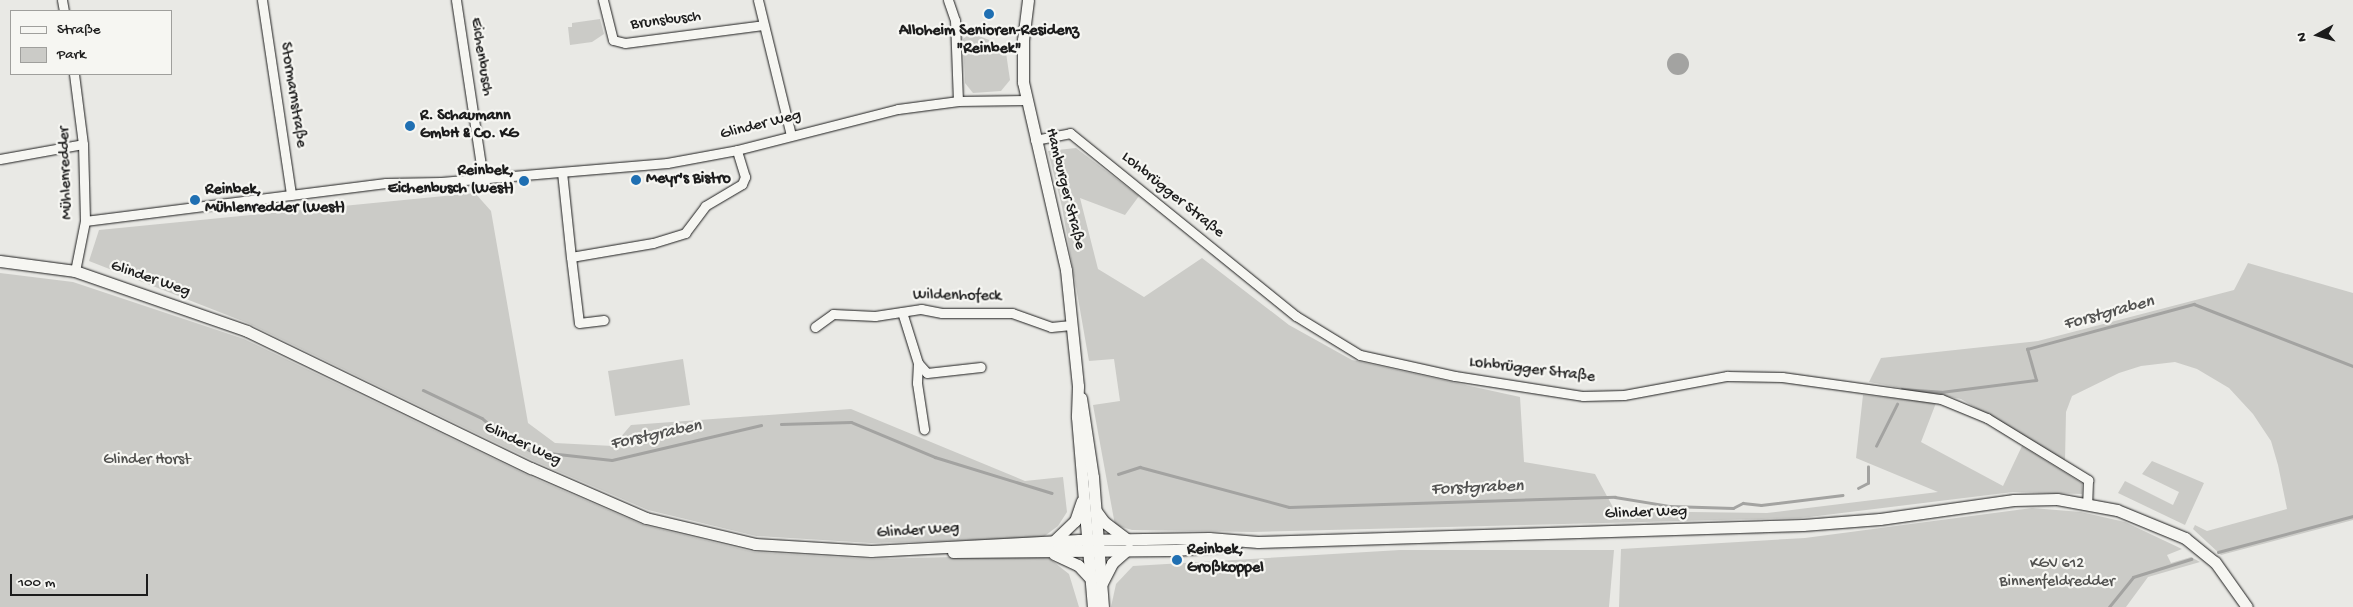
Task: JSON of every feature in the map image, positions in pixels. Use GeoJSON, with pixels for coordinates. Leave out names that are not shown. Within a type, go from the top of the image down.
{"type":"FeatureCollection","features":[{"type":"Feature","properties":{"kind":"main road","name":"Hamburger Straße"},"geometry":{"type":"LineString","coordinates":[[1028,0],[1022,54],[1026,100],[1061,241],[1078,386],[1077,417],[1084,494],[1093,546],[1096,582],[1103,607]]}},
{"type":"Feature","properties":{"kind":"main road","name":"Glinder Weg"},"geometry":{"type":"LineString","coordinates":[[0,261],[75,271],[247,331],[531,468],[646,518],[755,544],[870,551],[919,550],[975,544],[1054,541],[1093,546],[1211,549],[1258,542],[1803,525],[1880,519],[2033,498],[2087,503],[2146,520],[2185,538],[2215,562],[2247,607]]}},
{"type":"Feature","properties":{"kind":"main road","name":"Hamburger Straße"},"geometry":{"type":"LineString","coordinates":[[1078,386],[1086,415],[1096,511],[1093,546]]}},
{"type":"Feature","properties":{"kind":"main road"},"geometry":{"type":"LineString","coordinates":[[1054,541],[1075,521],[1084,494]]}},
{"type":"Feature","properties":{"kind":"main road"},"geometry":{"type":"LineString","coordinates":[[1047,551],[1078,565],[1096,582],[1127,546],[1096,511]]}},
{"type":"Feature","properties":{"kind":"main road"},"geometry":{"type":"LineString","coordinates":[[919,550],[1047,551],[1093,546]]}},
{"type":"Feature","properties":{"kind":"main road","name":"Hamburger Straße"},"geometry":{"type":"LineString","coordinates":[[1093,607],[1096,582]]}},
{"type":"Feature","properties":{"kind":"street","name":"Stormarnstraße"},"geometry":{"type":"LineString","coordinates":[[262,0],[291,195]]}},
{"type":"Feature","properties":{"kind":"street","name":"Eichenbusch"},"geometry":{"type":"LineString","coordinates":[[456,0],[483,179]]}},
{"type":"Feature","properties":{"kind":"street","name":"Brunsbusch"},"geometry":{"type":"LineString","coordinates":[[603,0],[613,40],[625,43],[763,25]]}},
{"type":"Feature","properties":{"kind":"street"},"geometry":{"type":"LineString","coordinates":[[758,0],[791,135]]}},
{"type":"Feature","properties":{"kind":"street"},"geometry":{"type":"LineString","coordinates":[[948,0],[955,20],[958,101]]}},
{"type":"Feature","properties":{"kind":"street","name":"Mühlenredder"},"geometry":{"type":"LineString","coordinates":[[74,75],[83,144],[85,221],[75,271]]}},
{"type":"Feature","properties":{"kind":"street","name":"Glinder Weg"},"geometry":{"type":"LineString","coordinates":[[85,221],[386,184],[483,179],[667,163],[737,150],[891,111],[958,101],[1026,100]]}},
{"type":"Feature","properties":{"kind":"street","name":"Lohbrügger Straße"},"geometry":{"type":"LineString","coordinates":[[1035,140],[1070,133],[1296,316],[1360,354],[1455,376],[1583,396],[1624,395],[1727,376],[1782,377],[1941,399],[1987,418],[2088,480],[2087,503]]}},
{"type":"Feature","properties":{"kind":"street"},"geometry":{"type":"LineString","coordinates":[[0,159],[83,144]]}},
{"type":"Feature","properties":{"kind":"street"},"geometry":{"type":"LineString","coordinates":[[571,257],[653,243],[685,233],[705,206],[742,184],[745,177],[737,150]]}},
{"type":"Feature","properties":{"kind":"street"},"geometry":{"type":"LineString","coordinates":[[562,172],[579,323],[604,320]]}},
{"type":"Feature","properties":{"kind":"street","name":"Wildenhofeck"},"geometry":{"type":"LineString","coordinates":[[816,326],[833,314],[875,316],[921,309],[942,313],[1012,313],[1051,327],[1071,325]]}},
{"type":"Feature","properties":{"kind":"street"},"geometry":{"type":"LineString","coordinates":[[902,312],[918,363],[917,383],[924,429]]}},
{"type":"Feature","properties":{"kind":"street"},"geometry":{"type":"LineString","coordinates":[[918,363],[927,373],[980,367]]}},
{"type":"Feature","properties":{"kind":"green space"},"geometry":{"type":"Polygon","coordinates":[[[600,19],[604,34],[592,42],[570,45],[568,27],[572,27],[572,23],[600,19]]]}},
{"type":"Feature","properties":{"kind":"green space"},"geometry":{"type":"Polygon","coordinates":[[[971,33],[1005,46],[1010,80],[1001,91],[973,93],[965,83],[963,39],[971,33]]]}},
{"type":"Feature","properties":{"kind":"green space"},"geometry":{"type":"Polygon","coordinates":[[[1076,148],[1139,196],[1125,215],[1080,198],[1098,269],[1144,297],[1202,258],[1289,325],[1352,360],[1520,397],[1524,462],[1595,474],[1615,511],[1767,513],[1938,492],[1856,458],[1863,395],[1936,403],[1921,442],[2003,486],[2022,446],[2082,483],[2082,494],[2013,492],[1801,518],[1253,532],[1132,530],[1115,525],[1093,405],[1120,401],[1114,359],[1089,361],[1062,207],[1048,151],[1076,148]]]}},
{"type":"Feature","properties":{"kind":"green space"},"geometry":{"type":"Polygon","coordinates":[[[475,193],[491,211],[528,423],[555,443],[613,446],[631,425],[851,409],[1025,481],[1063,477],[1067,512],[1058,526],[1042,538],[871,543],[756,536],[648,510],[534,461],[250,324],[89,261],[99,230],[475,193]]]}},
{"type":"Feature","properties":{"kind":"green space"},"geometry":{"type":"Polygon","coordinates":[[[2248,263],[2353,293],[2353,520],[2221,555],[2193,529],[2195,525],[2207,531],[2287,509],[2278,465],[2271,441],[2253,414],[2229,388],[2197,369],[2175,362],[2141,366],[2119,373],[2072,396],[2066,412],[2065,461],[1961,399],[1869,382],[1881,358],[2038,341],[2234,290],[2248,263]]]}},
{"type":"Feature","properties":{"kind":"green space","name":"Glinder Horst"},"geometry":{"type":"Polygon","coordinates":[[[0,273],[73,282],[244,339],[527,475],[643,525],[754,552],[870,559],[1045,555],[1069,574],[1079,607],[0,607],[0,273]]]}},
{"type":"Feature","properties":{"kind":"green space"},"geometry":{"type":"Polygon","coordinates":[[[683,359],[690,405],[615,416],[608,371],[683,359]]]}},
{"type":"Feature","properties":{"kind":"green space"},"geometry":{"type":"Polygon","coordinates":[[[2152,461],[2204,483],[2185,525],[2118,493],[2125,481],[2173,505],[2179,492],[2142,474],[2152,461]]]}},
{"type":"Feature","properties":{"kind":"green space","name":"KGV 612 Binnenfeldredder"},"geometry":{"type":"Polygon","coordinates":[[[2032,508],[2081,512],[2125,522],[2182,549],[2167,555],[2171,563],[2191,557],[2200,562],[2148,577],[2126,607],[1619,607],[1621,549],[1805,538],[2032,508]]]}},
{"type":"Feature","properties":{"kind":"green space"},"geometry":{"type":"Polygon","coordinates":[[[1400,550],[1614,550],[1609,607],[1111,607],[1116,584],[1133,566],[1400,550]]]}},
{"type":"Feature","properties":{"kind":"shaded area"},"geometry":{"type":"Polygon","coordinates":[[[1678,53],[1686,56],[1689,64],[1686,72],[1678,75],[1670,72],[1667,64],[1670,56],[1678,53]]]}},
{"type":"Feature","properties":{"kind":"waterway","name":"Forstgraben"},"geometry":{"type":"LineString","coordinates":[[1902,389],[1941,392],[2036,380],[2027,349],[2194,304],[2353,366]]}},
{"type":"Feature","properties":{"kind":"waterway","name":"Forstgraben"},"geometry":{"type":"LineString","coordinates":[[423,390],[482,418],[503,436],[531,451],[612,460],[761,425]]}},
{"type":"Feature","properties":{"kind":"waterway","name":"Forstgraben"},"geometry":{"type":"LineString","coordinates":[[1876,446],[1897,404]]}},
{"type":"Feature","properties":{"kind":"waterway","name":"Forstgraben"},"geometry":{"type":"LineString","coordinates":[[781,424],[851,422],[935,457],[1052,493]]}},
{"type":"Feature","properties":{"kind":"waterway","name":"Forstgraben"},"geometry":{"type":"LineString","coordinates":[[1118,474],[1140,467],[1289,507],[1615,497],[1670,506],[1733,508],[1743,503],[1761,505],[1842,495]]}},
{"type":"Feature","properties":{"kind":"waterway","name":"Forstgraben"},"geometry":{"type":"LineString","coordinates":[[1858,488],[1868,483],[1868,467]]}},
{"type":"Feature","properties":{"kind":"waterway"},"geometry":{"type":"LineString","coordinates":[[2218,552],[2353,516]]}},
{"type":"Feature","properties":{"kind":"waterway"},"geometry":{"type":"LineString","coordinates":[[2109,607],[2133,577],[2191,559]]}},
{"type":"Feature","properties":{"kind":"place","name":"Alloheim Senioren-Residenz \"Reinbek\""},"geometry":{"type":"Point","coordinates":[989,14]}},
{"type":"Feature","properties":{"kind":"place","name":"R. Schaumann GmbH & Co. KG"},"geometry":{"type":"Point","coordinates":[410,126]}},
{"type":"Feature","properties":{"kind":"place","name":"Meyr's Bistro"},"geometry":{"type":"Point","coordinates":[636,180]}},
{"type":"Feature","properties":{"kind":"place","name":"Reinbek, Eichenbusch (West)"},"geometry":{"type":"Point","coordinates":[524,181]}},
{"type":"Feature","properties":{"kind":"place","name":"Reinbek, Mühlenredder (West)"},"geometry":{"type":"Point","coordinates":[195,200]}},
{"type":"Feature","properties":{"kind":"place","name":"Reinbek, Großkoppel"},"geometry":{"type":"Point","coordinates":[1177,560]}}]}
